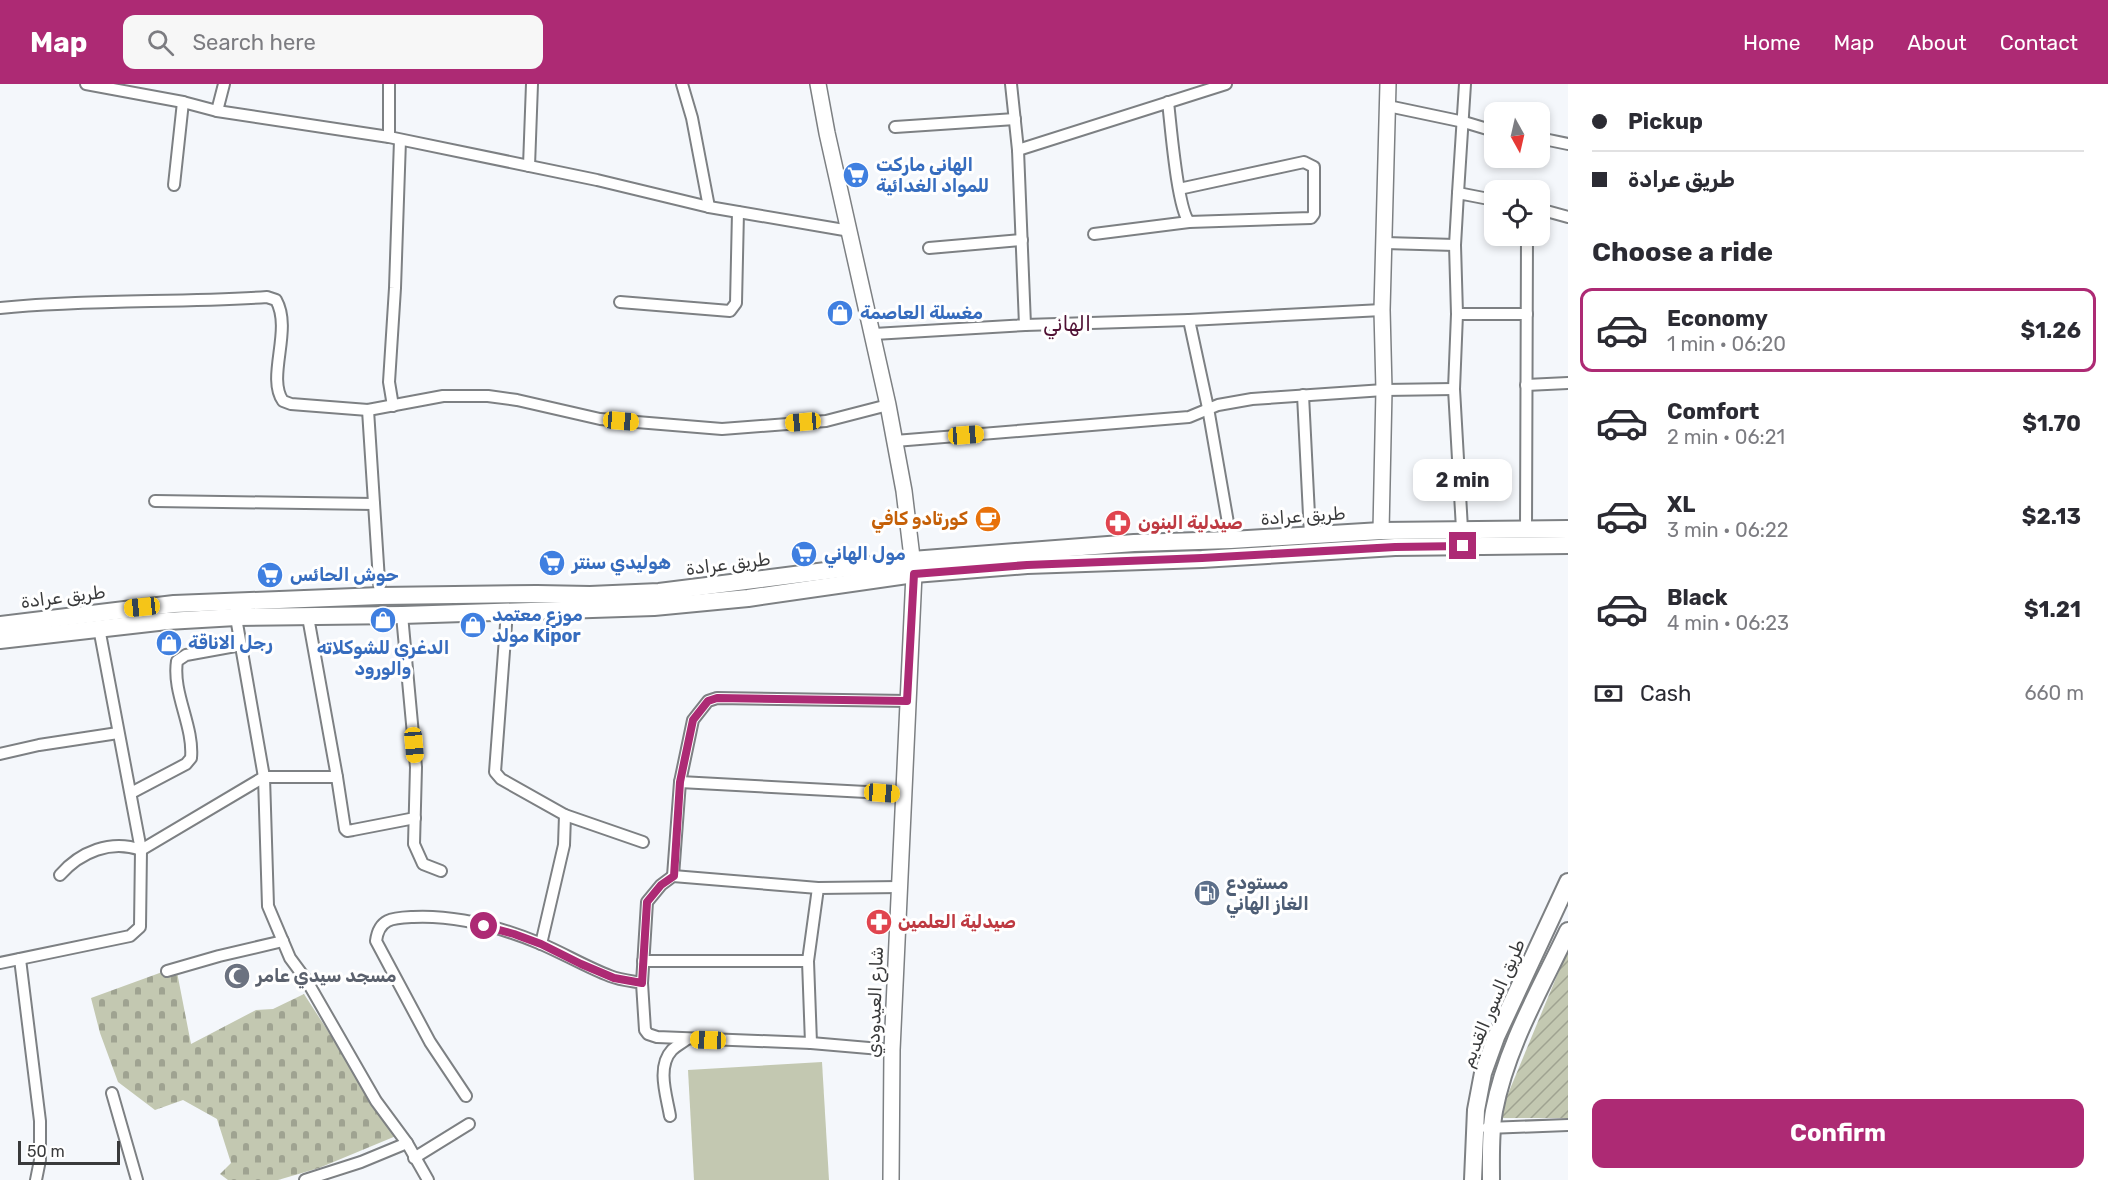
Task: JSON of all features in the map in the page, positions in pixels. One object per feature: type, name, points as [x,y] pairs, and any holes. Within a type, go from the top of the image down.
[{"type":"main road","name":"طريق عرادة","points":[[0,640],[235,609],[380,596],[590,595],[659,592],[1134,543],[1381,531],[1568,529]]},
{"type":"main road","name":"طريق عرادة","points":[[0,625],[142,607],[235,609],[308,617],[654,607],[748,598],[913,567],[1202,558],[1395,547],[1568,545]]},
{"type":"main road","name":"طريق السور القديم","points":[[1473,1180],[1474,1128],[1479,1091],[1489,1055],[1568,882]]},
{"type":"main road","name":"طريق السور القديم","points":[[1491,1180],[1491,1128],[1508,1059],[1568,931]]},
{"type":"street","points":[[86,84],[183,102],[217,111],[395,139],[529,166],[709,207],[850,231]]},
{"type":"street","points":[[217,111],[224,84]]},
{"type":"street","points":[[388,84],[395,139],[395,288],[389,382],[393,406]]},
{"type":"street","points":[[529,166],[532,84]]},
{"type":"street","points":[[682,84],[692,118],[709,207]]},
{"type":"street","name":"شارع العيدودي","points":[[818,84],[888,405],[904,491],[913,567],[892,1050],[891,1180]]},
{"type":"street","points":[[1011,84],[1018,150],[1025,325]]},
{"type":"street","points":[[1018,150],[1226,84]]},
{"type":"street","points":[[1381,531],[1384,390],[1382,310],[1388,84]]},
{"type":"street","points":[[1462,529],[1454,389],[1457,314],[1455,245],[1465,84]]},
{"type":"street","points":[[174,185],[183,102]]},
{"type":"street","points":[[1167,102],[1179,189],[1184,216],[1189,222]]},
{"type":"street","points":[[1388,106],[1484,128]]},
{"type":"street","points":[[896,127],[1015,119]]},
{"type":"street","points":[[1550,140],[1568,144]]},
{"type":"street","points":[[1094,234],[1189,222],[1311,218],[1314,214],[1314,167],[1304,162],[1179,189]]},
{"type":"street","points":[[1458,194],[1484,198]]},
{"type":"street","points":[[620,302],[730,311],[736,303],[738,212]]},
{"type":"street","points":[[1550,212],[1568,217]]},
{"type":"street","points":[[929,248],[1022,240]]},
{"type":"street","points":[[1384,243],[1455,245]]},
{"type":"street","points":[[1526,529],[1527,246]]},
{"type":"street","points":[[0,308],[50,303],[267,297],[276,300],[283,317],[277,388],[283,401],[291,405],[368,410],[443,396],[488,396],[517,400],[600,419],[722,429],[826,421],[888,405]]},
{"type":"street","points":[[874,334],[1025,325],[1189,320],[1382,310]]},
{"type":"street","points":[[1457,314],[1527,314]]},
{"type":"street","points":[[1189,320],[1208,408],[1231,540]]},
{"type":"street","points":[[1526,385],[1568,383]]},
{"type":"street","points":[[895,441],[1189,417],[1218,405],[1252,399],[1384,390],[1454,389]]},
{"type":"street","points":[[1303,395],[1310,535]]},
{"type":"street","points":[[368,410],[380,596]]},
{"type":"street","points":[[155,501],[374,504]]},
{"type":"street","points":[[235,609],[264,777],[268,906],[290,958],[307,981],[376,1101],[407,1143],[428,1180]]},
{"type":"street","points":[[507,611],[495,772],[501,779],[566,815],[643,842]]},
{"type":"street","points":[[402,615],[416,767],[414,844],[423,864],[441,871]]},
{"type":"street","points":[[308,617],[346,830],[415,818]]},
{"type":"street","points":[[0,963],[130,936],[138,931],[141,924],[141,850],[99,628]]},
{"type":"street","points":[[131,793],[186,764],[191,758],[184,710],[175,672],[177,661],[186,655],[241,645]]},
{"type":"street","points":[[674,876],[680,782],[693,720],[708,701],[717,698],[907,701]]},
{"type":"street","points":[[0,754],[39,745],[118,733]]},
{"type":"street","points":[[60,875],[71,862],[102,848],[118,845],[141,850],[264,777],[337,777]]},
{"type":"street","points":[[680,782],[904,794]]},
{"type":"street","points":[[541,944],[564,845],[566,815]]},
{"type":"street","points":[[892,1050],[811,1043],[661,1038],[648,1034],[645,1030],[643,961],[647,902],[661,885],[674,876],[818,888],[900,887]]},
{"type":"street","points":[[811,1043],[808,961],[818,888]]},
{"type":"street","points":[[466,1096],[430,1042],[376,941],[378,930],[385,922],[397,918],[445,918],[514,934],[614,978],[642,983]]},
{"type":"street","points":[[167,971],[283,941]]},
{"type":"street","points":[[20,960],[40,1121],[41,1142],[36,1180]]},
{"type":"street","points":[[643,961],[808,961]]},
{"type":"street","points":[[670,1116],[663,1068],[672,1050],[687,1039]]},
{"type":"street","points":[[112,1093],[137,1180]]},
{"type":"street","points":[[414,1158],[469,1124]]},
{"type":"street","points":[[1474,1128],[1568,1125]]},
{"type":"street","points":[[305,1180],[361,1162],[407,1143]]},
{"type":"green space","points":[[1568,949],[1568,1118],[1498,1118]]},
{"type":"green space","points":[[176,967],[191,1044],[256,1010],[273,1009],[304,994],[396,1136],[319,1168],[278,1180],[228,1180],[220,1174],[231,1163],[217,1119],[183,1100],[155,1110],[118,1082],[100,1033],[91,998]]},
{"type":"green space","points":[[822,1062],[829,1180],[694,1180],[688,1070]]},
{"type":"place","name":"الهاني ماركت للمواد الغدائية","points":[[856,175]]},
{"type":"place","name":"مغسلة العاصمة","points":[[840,313]]},
{"type":"place","name":"كورتادو كافي","points":[[988,519]]},
{"type":"place","name":"صيدلية البنون","points":[[1118,523]]},
{"type":"place","name":"مول الهاني","points":[[804,554]]},
{"type":"place","name":"هوليدي سنتر","points":[[552,563]]},
{"type":"place","name":"حوش الحائس","points":[[270,575]]},
{"type":"place","name":"الدغري للشوكلاته والورود","points":[[383,620]]},
{"type":"place","name":"موزع معتمد مولد Kipor","points":[[473,625]]},
{"type":"place","name":"رجل الاناقة","points":[[169,643]]},
{"type":"place","name":"مستودع الغاز الهاني","points":[[1207,893]]},
{"type":"place","name":"صيدلية العلمين","points":[[879,922]]},
{"type":"place","name":"مسجد سيدي عامر","points":[[237,976]]},
{"type":"district","name":"الهاني","points":[[1067,323]]},
{"type":"route","points":[[484,926],[541,944],[614,978],[642,983],[647,902],[661,885],[674,876],[680,782],[693,720],[708,701],[717,698],[907,701],[914,574],[1027,565],[1395,547],[1463,546]]}]
